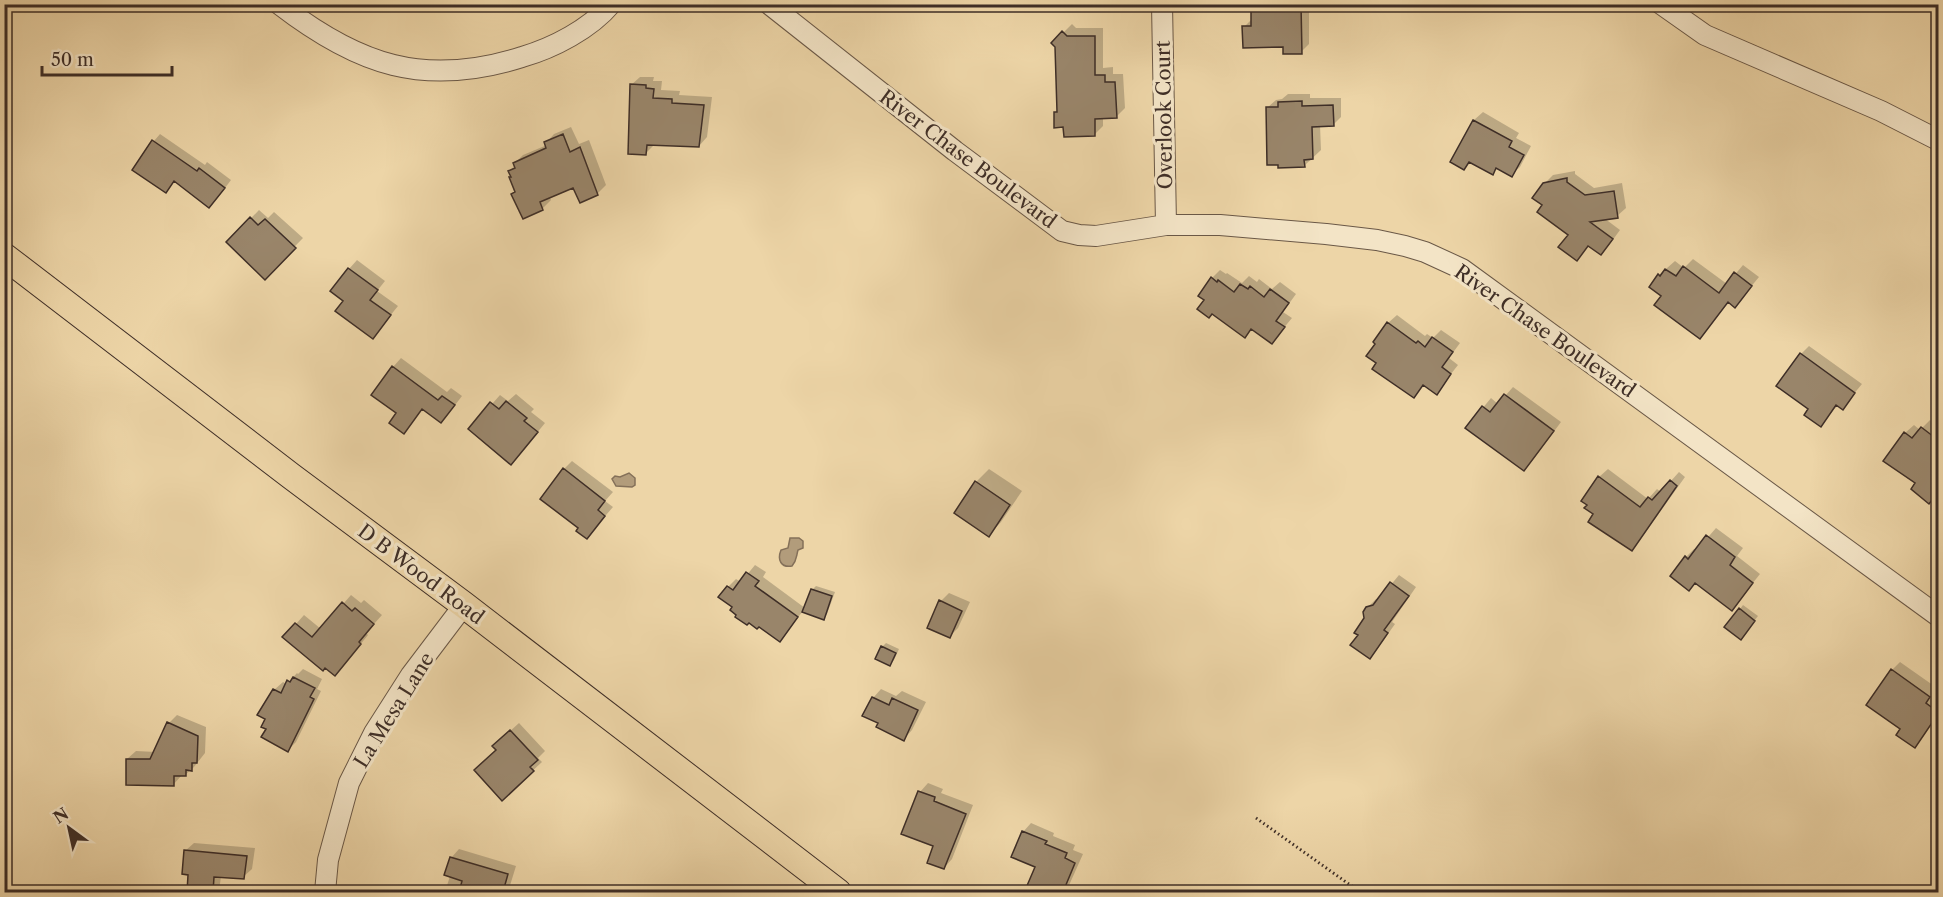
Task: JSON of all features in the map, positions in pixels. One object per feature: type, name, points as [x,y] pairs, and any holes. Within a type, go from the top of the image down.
[{"type":"main road","name":"D B Wood Road","points":[[4,256],[838,892]]},
{"type":"street","points":[[279,4],[334,42],[366,57],[398,68],[463,71],[497,65],[551,48],[603,14],[612,4]]},
{"type":"street","name":"River Chase Boulevard","points":[[769,4],[955,151],[1062,231],[1096,236],[1166,225],[1252,227],[1377,240],[1425,252],[1462,269],[1938,616]]},
{"type":"street","name":"Overlook Court","points":[[1162,4],[1166,225]]},
{"type":"street","points":[[1661,4],[1704,35],[1881,111],[1938,140]]},
{"type":"street","name":"La Mesa Lane","points":[[325,892],[328,860],[349,783],[374,734],[411,675],[464,605]]},
{"type":"path","points":[[1256,818],[1360,892]]},
{"type":"shaded area","points":[[629,473],[635,478],[635,485],[632,487],[616,486],[612,479],[615,476],[620,477]]},
{"type":"shaded area","points":[[790,538],[799,538],[803,541],[803,548],[798,550],[792,566],[785,566],[779,557],[781,550],[788,548]]},
{"type":"building","points":[[1251,4],[1301,4],[1302,54],[1283,54],[1283,47],[1243,48],[1242,26],[1251,26]]},
{"type":"building","points":[[1062,31],[1067,36],[1095,36],[1095,75],[1105,75],[1105,82],[1115,82],[1117,118],[1095,119],[1095,136],[1064,137],[1063,127],[1054,128],[1054,112],[1057,112],[1055,47],[1051,43]]},
{"type":"building","points":[[630,84],[646,85],[646,88],[654,89],[653,98],[672,99],[672,103],[704,105],[699,147],[647,145],[646,155],[628,154]]},
{"type":"building","points":[[1302,101],[1302,106],[1333,105],[1334,126],[1312,127],[1313,159],[1304,160],[1305,167],[1278,168],[1278,165],[1267,165],[1266,107],[1278,107],[1278,102]]},
{"type":"building","points":[[1473,120],[1512,141],[1509,147],[1524,155],[1512,177],[1496,168],[1493,175],[1469,162],[1464,170],[1450,162]]},
{"type":"building","points":[[563,134],[570,152],[580,147],[598,195],[580,203],[573,188],[540,202],[543,210],[523,219],[511,194],[515,192],[508,171],[515,168],[513,163],[546,148],[544,142]]},
{"type":"building","points":[[152,140],[197,171],[199,168],[225,188],[209,208],[174,181],[166,193],[132,170]]},
{"type":"building","points":[[1567,178],[1567,182],[1585,195],[1614,191],[1618,218],[1590,222],[1613,239],[1601,255],[1588,246],[1577,261],[1558,247],[1568,235],[1537,212],[1542,205],[1532,198],[1543,183]]},
{"type":"building","points":[[250,217],[258,225],[265,219],[296,248],[265,280],[226,242]]},
{"type":"building","points":[[1683,266],[1719,293],[1734,272],[1752,286],[1735,308],[1728,302],[1700,339],[1654,305],[1661,296],[1649,287],[1658,274],[1660,276],[1665,269],[1676,276]]},
{"type":"building","points":[[348,268],[378,290],[370,300],[391,315],[373,339],[335,311],[343,301],[330,291]]},
{"type":"building","points":[[1211,277],[1234,292],[1240,284],[1248,289],[1250,286],[1264,297],[1270,289],[1289,303],[1276,321],[1285,327],[1272,344],[1251,329],[1245,338],[1212,314],[1209,318],[1197,309],[1204,300],[1198,296]]},
{"type":"building","points":[[1387,322],[1416,343],[1418,341],[1425,347],[1432,337],[1453,352],[1442,367],[1451,374],[1437,395],[1423,385],[1414,398],[1372,369],[1376,363],[1366,356]]},
{"type":"building","points":[[1800,353],[1855,393],[1843,410],[1836,405],[1821,427],[1804,415],[1808,409],[1776,386]]},
{"type":"building","points":[[392,366],[438,400],[442,396],[455,405],[441,423],[422,409],[404,434],[389,423],[396,413],[371,395]]},
{"type":"building","points":[[1504,394],[1554,431],[1524,471],[1465,428],[1482,406],[1490,412]]},
{"type":"building","points":[[506,401],[527,418],[524,421],[538,432],[511,465],[468,429],[490,402],[499,409]]},
{"type":"building","points":[[1921,427],[1938,440],[1938,492],[1929,504],[1911,489],[1915,483],[1883,461],[1904,432],[1912,438]]},
{"type":"building","points":[[563,468],[605,501],[598,510],[605,516],[587,539],[576,531],[578,528],[540,499]]},
{"type":"building","points":[[1598,476],[1640,507],[1648,497],[1652,500],[1670,480],[1677,486],[1632,551],[1588,522],[1593,514],[1584,508],[1587,505],[1581,501]]},
{"type":"building","points":[[975,481],[1010,505],[989,537],[954,513]]},
{"type":"building","points":[[1706,535],[1735,557],[1730,565],[1753,583],[1732,611],[1695,583],[1689,591],[1670,576],[1685,556],[1688,559]]},
{"type":"building","points":[[746,572],[759,581],[755,586],[798,617],[780,642],[759,627],[757,629],[749,623],[747,625],[735,617],[736,615],[730,610],[732,607],[718,597],[727,586],[733,590]]},
{"type":"building","points":[[1390,582],[1409,596],[1384,630],[1388,633],[1370,659],[1350,645],[1358,635],[1354,633],[1364,618],[1363,612],[1366,607],[1373,605]]},
{"type":"building","points":[[811,589],[832,596],[824,620],[802,612]]},
{"type":"building","points":[[939,600],[962,611],[950,638],[927,628]]},
{"type":"building","points":[[342,602],[352,611],[355,608],[374,624],[335,676],[325,668],[323,671],[282,637],[295,623],[312,637]]},
{"type":"building","points":[[1739,608],[1755,621],[1741,640],[1724,627]]},
{"type":"building","points":[[881,646],[896,653],[890,666],[875,659]]},
{"type":"building","points":[[1891,669],[1930,697],[1926,703],[1938,712],[1915,748],[1896,735],[1900,729],[1866,705]]},
{"type":"building","points":[[293,677],[315,688],[310,697],[314,699],[288,752],[261,737],[266,729],[261,727],[265,719],[257,715],[273,689],[281,693],[287,680],[290,682]]},
{"type":"building","points":[[872,697],[889,705],[892,698],[918,710],[904,741],[876,727],[878,723],[862,716]]},
{"type":"building","points":[[167,722],[198,736],[197,763],[192,763],[192,771],[186,770],[186,776],[174,776],[174,786],[126,785],[126,759],[150,759]]},
{"type":"building","points":[[510,730],[538,760],[530,767],[534,771],[502,801],[474,770],[496,750],[492,746]]},
{"type":"building","points":[[918,791],[935,797],[934,801],[966,814],[944,869],[927,863],[933,846],[901,834]]},
{"type":"building","points":[[1022,831],[1047,841],[1045,844],[1067,853],[1065,858],[1075,863],[1063,892],[1036,892],[1026,888],[1035,867],[1011,857]]},
{"type":"building","points":[[184,850],[247,856],[244,879],[214,877],[213,892],[187,892],[188,875],[182,874]]},
{"type":"building","points":[[450,857],[508,874],[503,892],[459,892],[462,881],[444,875]]}]
